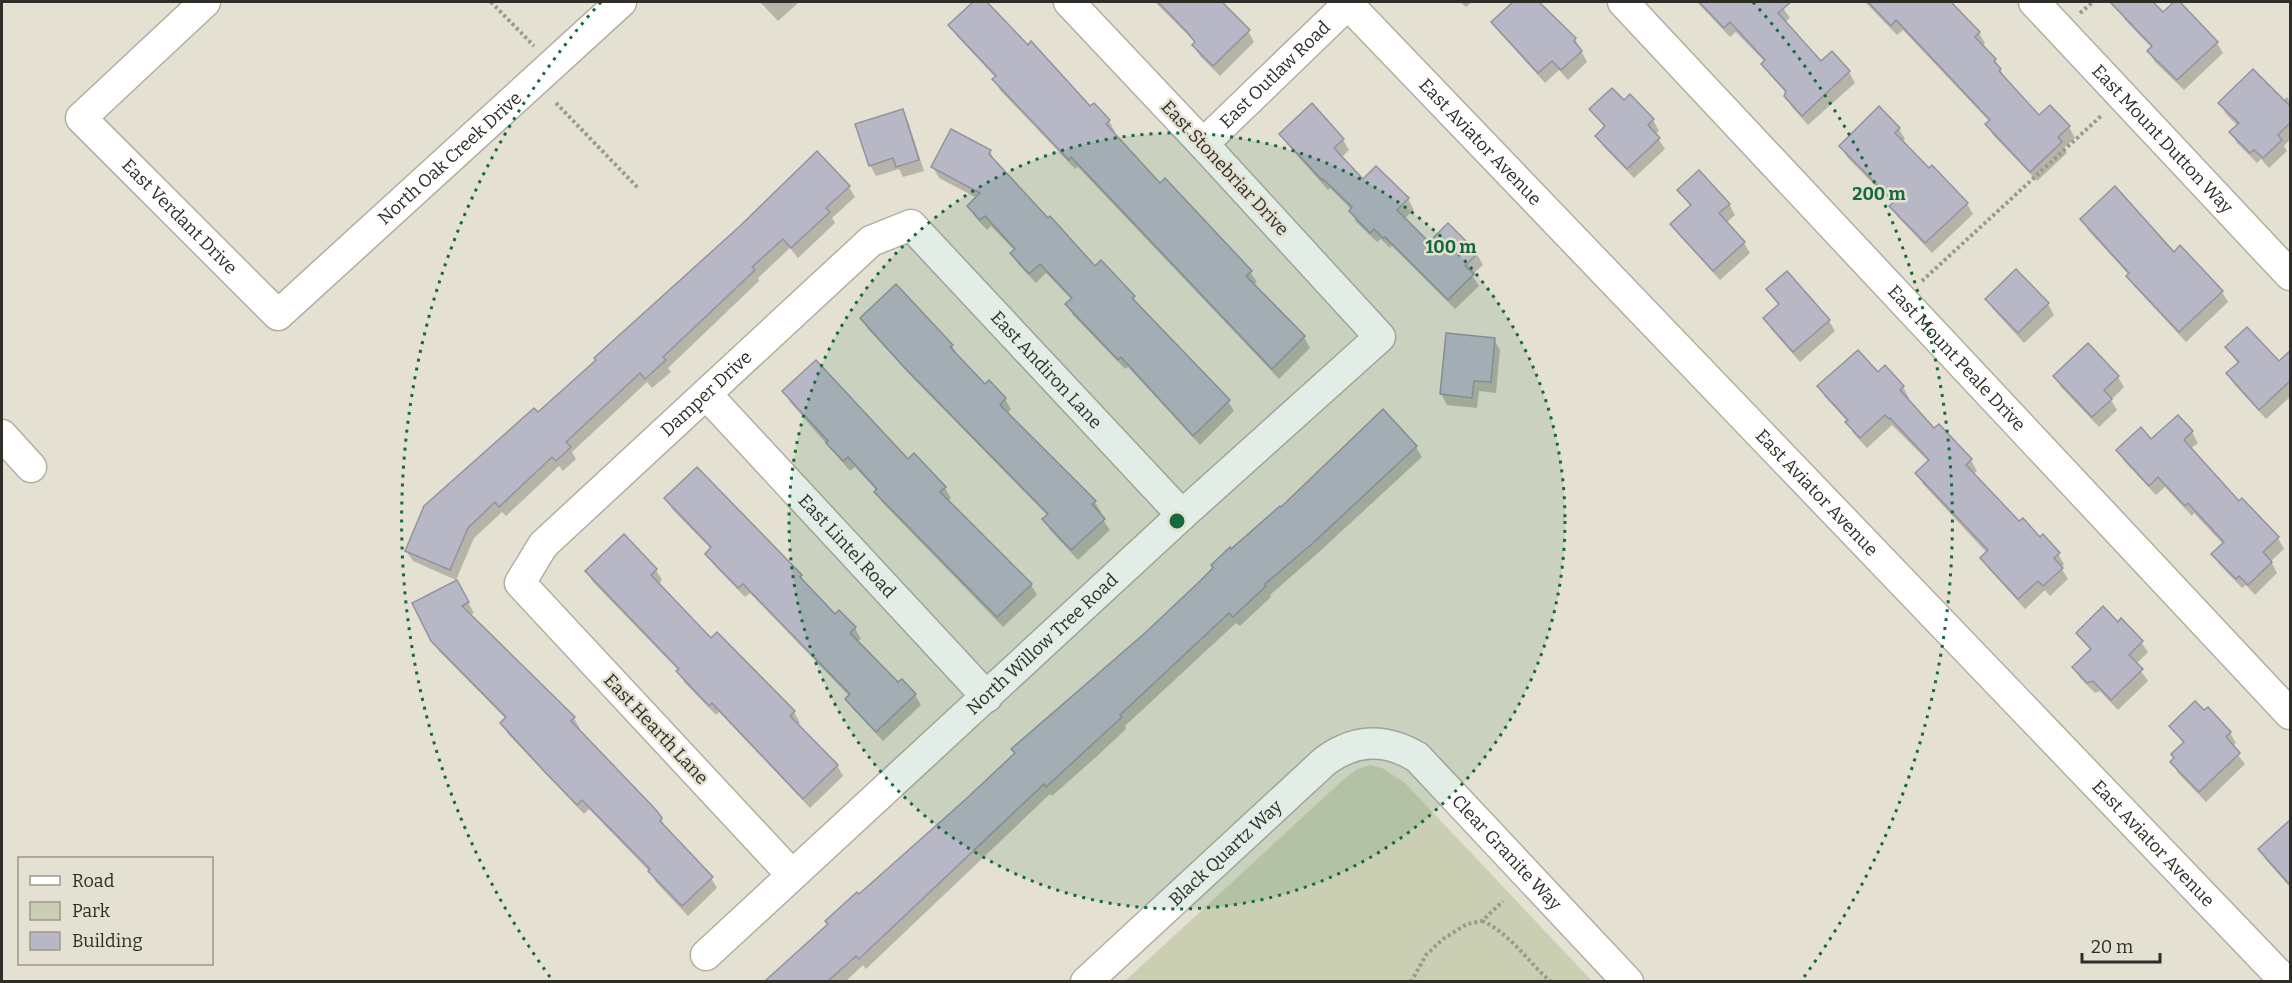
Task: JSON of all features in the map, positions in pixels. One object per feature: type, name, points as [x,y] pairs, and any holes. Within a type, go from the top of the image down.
[{"type":"street","name":"East Verdant Drive","points":[[205,2],[81,118],[278,315]]},
{"type":"street","name":"North Oak Creek Drive","points":[[278,315],[621,2]]},
{"type":"street","name":"East Stonebriar Drive","points":[[1069,2],[1380,337]]},
{"type":"street","name":"East Mount Peale Drive","points":[[1623,2],[2290,714]]},
{"type":"street","name":"East Mount Dutton Way","points":[[2034,2],[2290,275]]},
{"type":"street","name":"East Outlaw Road","points":[[1203,144],[1347,3]]},
{"type":"street","name":"East Aviator Avenue","points":[[1347,3],[2286,981]]},
{"type":"street","name":"Damper Drive","points":[[520,583],[543,545],[871,241],[910,225]]},
{"type":"street","name":"East Andiron Lane","points":[[910,225],[1182,515]]},
{"type":"street","name":"North Willow Tree Road","points":[[706,955],[987,698],[1182,515],[1380,337]]},
{"type":"street","name":"East Lintel Road","points":[[707,395],[987,698]]},
{"type":"street","points":[[2,435],[31,467]]},
{"type":"street","name":"East Hearth Lane","points":[[520,583],[792,876]]},
{"type":"street","name":"Black Quartz Way","points":[[1086,981],[1325,762],[1348,747],[1375,743]]},
{"type":"street","name":"Clear Granite Way","points":[[1375,743],[1404,750],[1418,758],[1628,981]]},
{"type":"path","points":[[491,2],[535,47]]},
{"type":"path","points":[[2080,14],[2093,2]]},
{"type":"path","points":[[556,103],[638,188]]},
{"type":"path","points":[[1921,282],[2100,116]]},
{"type":"path","points":[[1411,981],[1426,954],[1443,939],[1467,924],[1482,921],[1503,901]]},
{"type":"path","points":[[1482,921],[1505,936],[1551,981]]},
{"type":"green space","points":[[1370,765],[1382,768],[1405,783],[1592,981],[1125,981],[1344,779],[1357,769]]},
{"type":"building","points":[[973,2],[987,2],[1028,45],[1031,41],[1090,106],[1094,103],[1110,120],[1106,124],[1160,183],[1165,178],[1252,271],[1246,276],[1305,336],[1272,369],[1071,157],[1069,160],[992,79],[996,76],[948,25]]},
{"type":"building","points":[[1158,2],[1222,2],[1250,30],[1213,66],[1192,45],[1195,42],[1186,31]]},
{"type":"building","points":[[1513,2],[1539,2],[1576,38],[1574,41],[1582,51],[1561,70],[1552,61],[1538,73],[1491,22]]},
{"type":"building","points":[[1699,2],[1791,2],[1778,13],[1821,61],[1832,51],[1850,71],[1802,116],[1784,96],[1786,91],[1761,64],[1765,60],[1730,22],[1724,28]]},
{"type":"building","points":[[1868,2],[1951,2],[1980,32],[1975,37],[1996,59],[1994,61],[2001,69],[1999,71],[2039,115],[2050,105],[2070,126],[2058,137],[2062,142],[2030,172],[1985,124],[1990,120],[1896,20],[1891,26]]},
{"type":"building","points":[[2110,2],[2153,2],[2163,12],[2174,2],[2180,2],[2218,42],[2177,80],[2147,51],[2152,46]]},
{"type":"building","points":[[2253,69],[2290,106],[2290,123],[2278,135],[2282,140],[2263,158],[2254,150],[2250,153],[2229,132],[2239,123],[2218,103]]},
{"type":"building","points":[[1612,88],[1624,100],[1630,94],[1654,119],[1648,125],[1660,138],[1627,169],[1595,136],[1605,126],[1589,109]]},
{"type":"building","points":[[1312,103],[1344,139],[1334,148],[1363,179],[1376,166],[1409,198],[1397,210],[1429,242],[1448,223],[1478,253],[1465,266],[1474,274],[1448,300],[1385,237],[1383,238],[1374,229],[1370,233],[1349,211],[1352,207],[1322,180],[1279,134]]},
{"type":"building","points":[[1879,106],[1900,128],[1895,133],[1929,168],[1932,165],[1968,203],[1925,243],[1889,206],[1894,202],[1839,146]]},
{"type":"building","points":[[903,109],[919,160],[896,167],[893,158],[869,166],[855,124]]},
{"type":"building","points":[[951,129],[991,150],[989,154],[1048,218],[1050,216],[1095,266],[1101,260],[1135,296],[1132,298],[1230,400],[1193,436],[1121,357],[1118,360],[1065,304],[1072,298],[1040,264],[1029,274],[1010,253],[1015,249],[985,216],[980,220],[967,206],[980,193],[931,167]]},
{"type":"building","points":[[817,151],[850,186],[826,208],[830,212],[791,248],[783,239],[752,267],[755,270],[663,357],[666,360],[645,379],[640,373],[566,442],[571,447],[556,461],[552,457],[499,507],[495,502],[468,528],[450,570],[405,551],[424,506],[534,408],[538,412],[596,360],[594,358],[740,226]]},
{"type":"building","points":[[1699,170],[1730,204],[1719,213],[1745,242],[1713,271],[1670,224],[1691,205],[1677,190]]},
{"type":"building","points":[[2115,186],[2174,252],[2180,245],[2223,291],[2179,332],[2126,276],[2129,273],[2080,219]]},
{"type":"building","points":[[2016,269],[2049,303],[2018,333],[1985,299]]},
{"type":"building","points":[[1787,271],[1830,320],[1793,352],[1763,318],[1779,304],[1766,289]]},
{"type":"building","points":[[896,284],[953,345],[950,347],[985,384],[989,380],[1006,398],[1000,405],[1096,501],[1092,504],[1105,519],[1071,550],[1042,519],[1048,514],[902,365],[860,318]]},
{"type":"building","points":[[2247,327],[2279,361],[2290,351],[2290,381],[2259,410],[2226,373],[2239,362],[2225,347]]},
{"type":"building","points":[[1446,333],[1495,338],[1491,382],[1474,381],[1472,398],[1440,394]]},
{"type":"building","points":[[2088,343],[2119,376],[2104,390],[2112,399],[2092,417],[2053,376]]},
{"type":"building","points":[[1858,350],[1878,372],[1885,365],[1904,386],[1900,390],[1934,428],[1939,424],[1972,459],[1966,465],[2019,521],[2023,518],[2040,537],[2043,534],[2060,553],[2054,558],[2063,568],[2043,586],[2038,581],[2018,599],[1980,558],[1988,550],[1915,473],[1929,460],[1890,418],[1885,415],[1860,438],[1845,422],[1848,420],[1817,386]]},
{"type":"building","points":[[816,360],[908,459],[914,453],[946,487],[940,492],[1032,584],[997,617],[874,492],[877,489],[848,457],[843,461],[826,443],[828,441],[782,391]]},
{"type":"building","points":[[1383,409],[1417,446],[1313,543],[1265,584],[1266,586],[1233,617],[1229,613],[1120,715],[1122,717],[1046,787],[1044,784],[859,959],[856,956],[828,981],[765,981],[828,924],[825,921],[857,892],[859,894],[966,799],[1015,753],[1011,749],[1145,633],[1213,568],[1211,565],[1230,547],[1231,549],[1281,507]]},
{"type":"building","points":[[2178,415],[2193,431],[2184,440],[2239,501],[2242,498],[2279,537],[2263,552],[2272,562],[2248,585],[2239,576],[2236,579],[2211,554],[2224,542],[2188,503],[2185,506],[2158,477],[2149,486],[2116,450],[2141,427],[2151,439]]},
{"type":"building","points":[[697,467],[802,575],[800,577],[835,614],[839,610],[856,627],[850,633],[898,682],[902,679],[916,694],[876,732],[845,699],[850,694],[743,584],[738,588],[705,554],[711,547],[664,498]]},
{"type":"building","points":[[624,534],[657,569],[651,575],[711,638],[717,632],[795,711],[790,716],[838,765],[803,799],[712,703],[709,706],[676,671],[679,669],[585,571]]},
{"type":"building","points":[[457,580],[469,602],[462,606],[575,717],[571,721],[657,811],[662,818],[660,821],[713,877],[682,906],[648,871],[650,869],[582,800],[577,805],[544,771],[500,723],[506,717],[431,641],[412,603]]},
{"type":"building","points":[[2103,606],[2118,622],[2121,618],[2143,641],[2129,655],[2143,669],[2111,700],[2093,681],[2087,683],[2072,667],[2091,649],[2076,633]]},
{"type":"building","points":[[2195,701],[2204,710],[2208,707],[2231,732],[2226,737],[2240,753],[2199,792],[2170,762],[2174,758],[2171,754],[2184,742],[2169,726]]},
{"type":"building","points":[[2290,820],[2290,885],[2258,849]]}]
